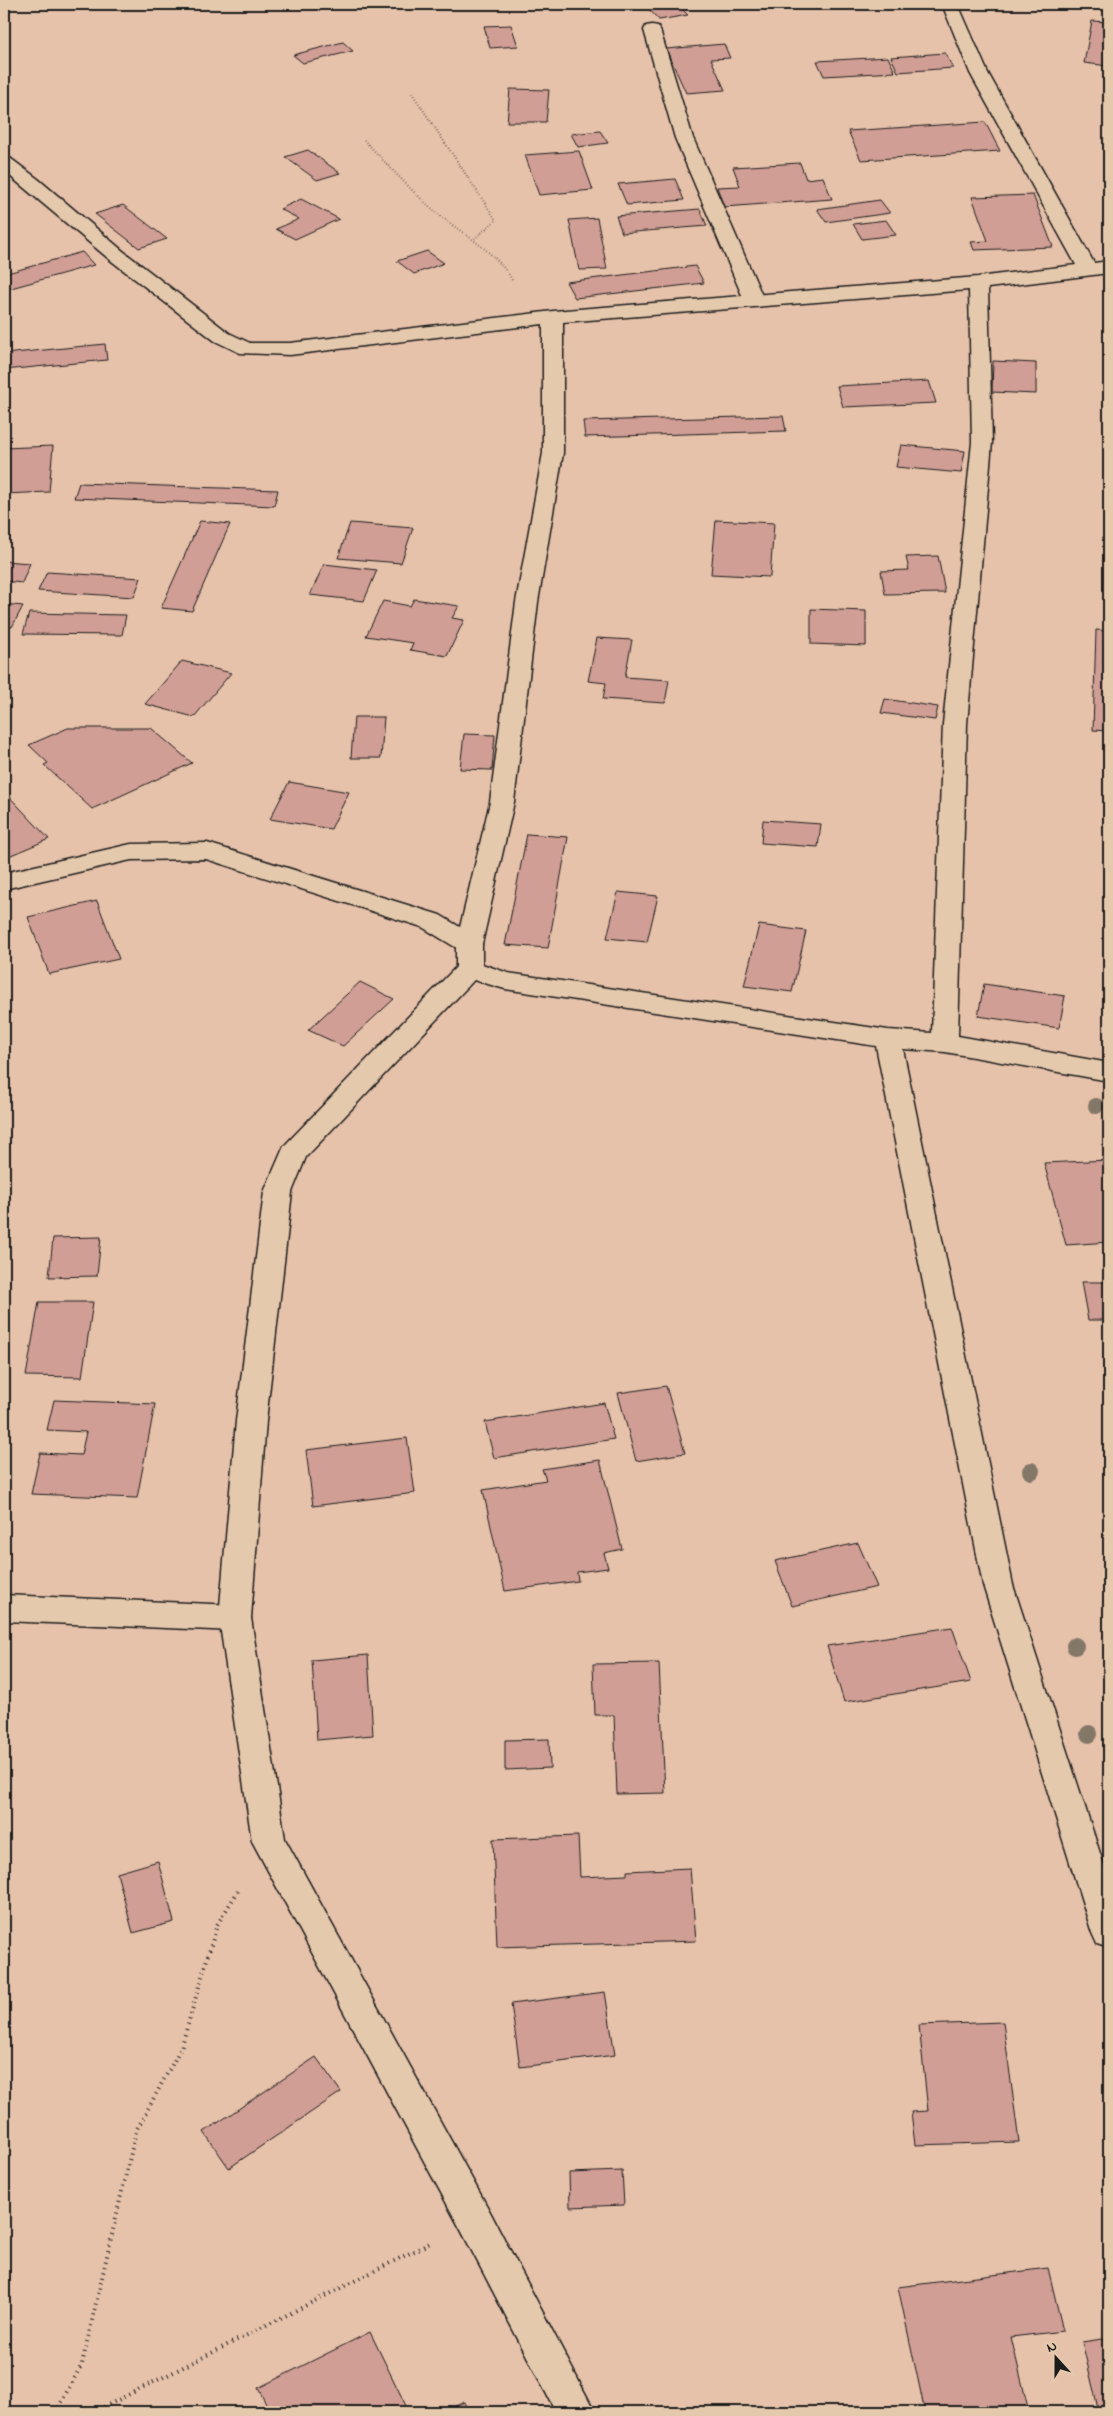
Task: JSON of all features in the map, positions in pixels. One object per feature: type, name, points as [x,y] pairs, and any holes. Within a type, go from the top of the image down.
[{"type":"street","points":[[950,4],[979,73],[1088,270]]},
{"type":"street","points":[[652,30],[684,138],[754,300]]},
{"type":"street","points":[[4,162],[32,183],[116,255],[222,337],[247,348],[290,349],[553,317],[978,283],[1109,267]]},
{"type":"street","points":[[945,1043],[955,724],[982,442],[978,283]]},
{"type":"street","points":[[553,317],[553,454],[527,602],[502,802],[469,956],[294,1153],[278,1192],[251,1421],[235,1618],[268,1841],[475,2220],[576,2412]]},
{"type":"street","points":[[4,881],[131,852],[207,851],[431,921],[469,956],[506,980],[888,1039],[945,1043],[1109,1072]]},
{"type":"street","points":[[888,1039],[998,1585],[1109,1933]]},
{"type":"street","points":[[4,1608],[235,1618]]},
{"type":"path","points":[[412,93],[496,220],[473,240]]},
{"type":"path","points":[[364,140],[438,214],[473,240],[510,272],[526,320]]},
{"type":"path","points":[[56,2412],[82,2364],[136,2131],[181,2048],[217,1925],[268,1841]]},
{"type":"path","points":[[94,2412],[475,2220]]},
{"type":"building","points":[[644,4],[677,4],[688,15],[659,20]]},
{"type":"building","points":[[1092,21],[1109,22],[1109,66],[1084,63]]},
{"type":"building","points":[[511,25],[518,46],[490,48],[484,26]]},
{"type":"building","points":[[343,42],[353,51],[303,63],[293,55]]},
{"type":"building","points":[[724,44],[730,58],[711,59],[725,90],[686,93],[666,49]]},
{"type":"building","points":[[945,53],[953,68],[898,72],[891,57]]},
{"type":"building","points":[[888,57],[895,72],[824,76],[817,61]]},
{"type":"building","points":[[510,89],[549,90],[546,122],[507,122]]},
{"type":"building","points":[[985,122],[1000,151],[861,160],[848,131]]},
{"type":"building","points":[[600,131],[608,143],[578,147],[571,134]]},
{"type":"building","points":[[308,150],[340,173],[317,180],[285,157]]},
{"type":"building","points":[[579,151],[593,190],[539,195],[525,155]]},
{"type":"building","points":[[800,163],[806,179],[823,177],[832,199],[724,207],[717,187],[740,186],[733,167]]},
{"type":"building","points":[[675,179],[684,200],[627,205],[618,184]]},
{"type":"building","points":[[1033,195],[1053,247],[974,250],[971,242],[988,241],[972,197]]},
{"type":"building","points":[[301,199],[339,219],[295,239],[276,229],[299,219],[280,209]]},
{"type":"building","points":[[880,200],[890,213],[826,222],[817,209]]},
{"type":"building","points":[[123,205],[167,239],[139,248],[95,214]]},
{"type":"building","points":[[700,209],[707,226],[622,233],[616,216]]},
{"type":"building","points":[[597,218],[607,269],[579,270],[569,220]]},
{"type":"building","points":[[886,220],[896,235],[862,239],[853,224]]},
{"type":"building","points":[[427,251],[444,263],[414,274],[397,261]]},
{"type":"building","points":[[82,252],[94,265],[4,290],[4,274]]},
{"type":"building","points":[[695,266],[704,283],[575,298],[566,282]]},
{"type":"building","points":[[105,344],[107,360],[4,370],[4,354]]},
{"type":"building","points":[[993,361],[1036,363],[1036,394],[992,392]]},
{"type":"building","points":[[929,381],[936,403],[843,407],[837,386]]},
{"type":"building","points":[[783,416],[786,431],[585,437],[583,421]]},
{"type":"building","points":[[901,445],[965,451],[961,473],[896,467]]},
{"type":"building","points":[[53,446],[49,492],[4,494],[4,448]]},
{"type":"building","points":[[79,483],[278,490],[274,506],[74,498]]},
{"type":"building","points":[[716,520],[774,523],[770,577],[711,574]]},
{"type":"building","points":[[200,521],[230,524],[192,611],[161,608]]},
{"type":"building","points":[[350,523],[413,528],[401,563],[338,558]]},
{"type":"building","points":[[938,556],[945,593],[885,594],[881,571],[909,570],[906,557]]},
{"type":"building","points":[[4,561],[30,563],[22,583],[4,581]]},
{"type":"building","points":[[324,564],[377,570],[364,601],[310,595]]},
{"type":"building","points":[[47,572],[141,578],[134,597],[38,591]]},
{"type":"building","points":[[414,599],[459,606],[452,618],[464,620],[447,656],[410,650],[413,643],[366,636],[383,601],[410,606]]},
{"type":"building","points":[[4,604],[23,606],[12,627],[4,627]]},
{"type":"building","points":[[811,609],[866,611],[866,646],[811,644]]},
{"type":"building","points":[[29,613],[126,615],[122,635],[23,634]]},
{"type":"building","points":[[1096,630],[1109,631],[1109,731],[1093,730]]},
{"type":"building","points":[[597,638],[632,640],[625,677],[669,680],[665,703],[603,699],[606,683],[588,681]]},
{"type":"building","points":[[182,661],[231,673],[194,717],[145,704]]},
{"type":"building","points":[[885,699],[938,707],[935,720],[881,713]]},
{"type":"building","points":[[354,717],[384,717],[381,758],[351,758]]},
{"type":"building","points":[[68,728],[151,728],[192,763],[92,809],[44,765],[48,763],[29,745]]},
{"type":"building","points":[[464,734],[495,735],[492,770],[460,769]]},
{"type":"building","points":[[289,782],[349,792],[331,829],[270,819]]},
{"type":"building","points":[[4,791],[49,839],[4,858]]},
{"type":"building","points":[[763,820],[821,824],[818,847],[761,843]]},
{"type":"building","points":[[527,834],[568,837],[548,948],[505,945]]},
{"type":"building","points":[[618,892],[658,896],[647,942],[607,938]]},
{"type":"building","points":[[97,901],[119,959],[49,974],[28,917]]},
{"type":"building","points":[[759,925],[806,931],[792,992],[744,986]]},
{"type":"building","points":[[360,982],[394,999],[343,1046],[308,1030]]},
{"type":"building","points":[[984,984],[1065,996],[1059,1028],[978,1016]]},
{"type":"building","points":[[1109,1160],[1109,1242],[1066,1245],[1044,1163]]},
{"type":"building","points":[[101,1237],[97,1276],[49,1277],[53,1238]]},
{"type":"building","points":[[1081,1282],[1109,1282],[1109,1320],[1088,1320]]},
{"type":"building","points":[[39,1302],[93,1302],[82,1377],[26,1376]]},
{"type":"building","points":[[666,1386],[685,1453],[636,1461],[618,1393]]},
{"type":"building","points":[[54,1400],[155,1404],[137,1498],[31,1494],[40,1453],[81,1455],[86,1432],[47,1430]]},
{"type":"building","points":[[604,1403],[614,1439],[494,1458],[485,1422]]},
{"type":"building","points":[[407,1438],[415,1493],[313,1506],[306,1450]]},
{"type":"building","points":[[600,1460],[622,1549],[604,1553],[608,1568],[577,1572],[578,1581],[505,1591],[483,1490],[546,1480],[542,1469]]},
{"type":"building","points":[[858,1543],[877,1587],[792,1606],[775,1561]]},
{"type":"building","points":[[952,1627],[971,1682],[844,1702],[827,1646]]},
{"type":"building","points":[[368,1655],[373,1735],[317,1740],[312,1660]]},
{"type":"building","points":[[659,1663],[665,1793],[617,1794],[614,1715],[595,1715],[593,1664]]},
{"type":"building","points":[[549,1739],[550,1768],[505,1770],[505,1740]]},
{"type":"building","points":[[578,1836],[580,1877],[627,1875],[627,1871],[690,1868],[696,1941],[497,1947],[493,1839]]},
{"type":"building","points":[[158,1861],[174,1922],[133,1933],[117,1873]]},
{"type":"building","points":[[605,1992],[615,2055],[520,2067],[511,2004]]},
{"type":"building","points":[[1003,2022],[1019,2142],[915,2145],[911,2112],[928,2111],[919,2025]]},
{"type":"building","points":[[316,2057],[341,2092],[229,2168],[204,2132]]},
{"type":"building","points":[[622,2171],[624,2205],[570,2207],[569,2173]]},
{"type":"building","points":[[1048,2268],[1063,2331],[1011,2337],[1029,2412],[925,2412],[898,2287]]},
{"type":"building","points":[[370,2332],[409,2412],[270,2412],[258,2388]]},
{"type":"building","points":[[1109,2338],[1109,2412],[1099,2412],[1082,2342]]},
{"type":"building","points":[[464,2402],[469,2412],[444,2412]]}]
